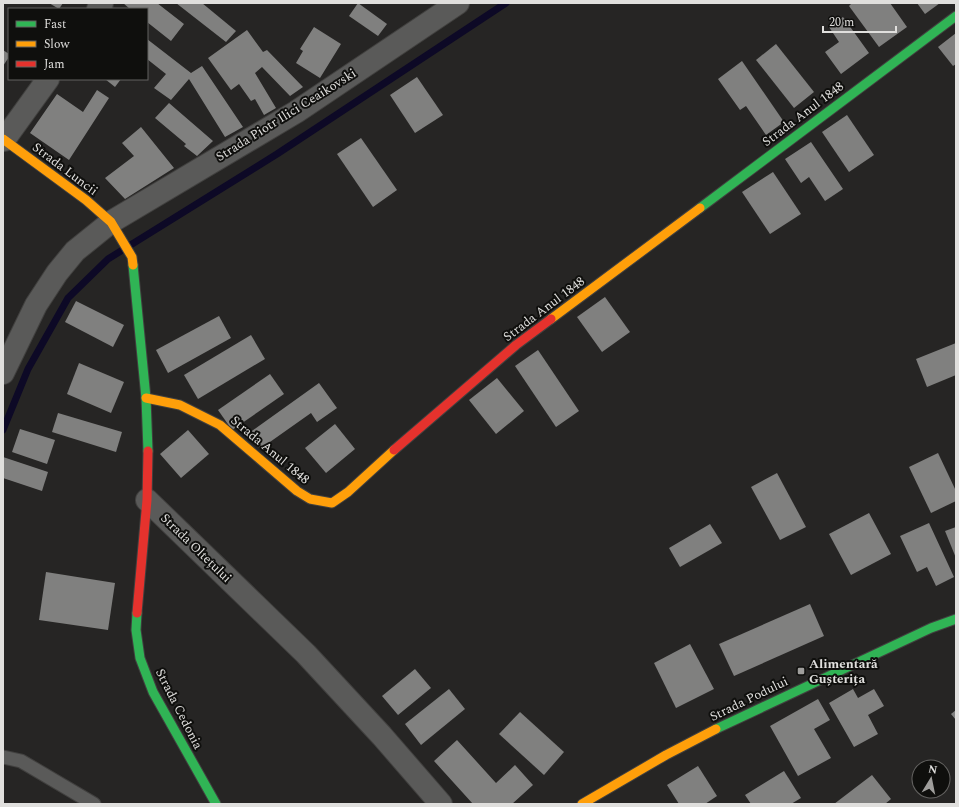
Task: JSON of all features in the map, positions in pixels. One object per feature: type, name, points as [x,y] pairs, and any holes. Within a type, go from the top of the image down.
[{"type":"street","name":"Strada Piotr Ilici Ceaikovski","points":[[3,373],[36,305],[57,273],[75,251],[115,228],[296,112],[458,3]]},
{"type":"street","name":"Strada Anul 1848","points":[[146,398],[180,405],[220,425],[297,491],[310,499],[332,503],[348,492],[423,423],[516,345],[956,16]]},
{"type":"street","points":[[4,140],[47,80]]},
{"type":"street","name":"Strada Luncii","points":[[4,140],[86,200],[115,228]]},
{"type":"street","points":[[115,228],[132,257],[134,269],[146,398],[146,500]]},
{"type":"street","name":"Strada Cedonia","points":[[146,500],[136,630],[140,658],[153,692],[216,804]]},
{"type":"street","name":"Strada Oltețului","points":[[146,500],[306,654],[382,736],[441,804]]},
{"type":"street","name":"Strada Podului","points":[[582,804],[667,753],[748,712],[931,628],[956,619]]},
{"type":"lane","points":[[3,757],[21,761],[94,804]]},
{"type":"building","points":[[49,3],[63,3],[60,8]]},
{"type":"building","points":[[123,3],[157,3],[184,24],[171,41],[148,23],[148,8],[129,8]]},
{"type":"building","points":[[176,3],[202,3],[236,31],[226,42]]},
{"type":"building","points":[[358,3],[387,24],[378,36],[349,16]]},
{"type":"building","points":[[852,3],[890,3],[907,27],[879,47],[849,6]]},
{"type":"building","points":[[917,3],[940,3],[925,14]]},
{"type":"building","points":[[843,17],[869,53],[841,74],[825,52],[839,42],[829,27]]},
{"type":"building","points":[[314,27],[341,44],[320,78],[296,63],[303,51],[300,49]]},
{"type":"building","points":[[247,30],[263,52],[267,50],[303,87],[290,96],[262,67],[255,73],[276,108],[264,115],[255,99],[251,101],[239,84],[231,90],[208,58]]},
{"type":"building","points":[[956,33],[956,64],[953,66],[938,47]]},
{"type":"building","points":[[148,40],[191,73],[202,66],[243,127],[225,137],[189,79],[171,100],[154,88],[166,74],[148,60]]},
{"type":"building","points":[[776,44],[814,92],[794,108],[756,60]]},
{"type":"building","points":[[3,50],[8,53],[8,58],[3,66]]},
{"type":"building","points":[[742,61],[784,122],[766,135],[746,106],[740,110],[718,79]]},
{"type":"building","points":[[417,77],[443,115],[415,133],[390,95]]},
{"type":"building","points":[[106,80],[120,80],[115,87]]},
{"type":"building","points":[[97,90],[109,98],[69,160],[30,133],[57,94],[83,112]]},
{"type":"building","points":[[169,103],[213,141],[197,156],[184,146],[186,144],[155,118]]},
{"type":"building","points":[[847,115],[874,155],[849,172],[822,132]]},
{"type":"building","points":[[141,127],[174,168],[125,199],[105,178],[134,156],[122,143]]},
{"type":"building","points":[[361,138],[397,190],[373,207],[337,154]]},
{"type":"building","points":[[811,142],[843,189],[825,201],[809,177],[801,183],[785,159]]},
{"type":"building","points":[[773,172],[801,214],[770,234],[742,192]]},
{"type":"building","points":[[605,297],[630,332],[602,352],[577,317]]},
{"type":"building","points":[[76,301],[124,325],[113,347],[65,322]]},
{"type":"building","points":[[219,316],[231,338],[168,373],[156,350]]},
{"type":"building","points":[[251,335],[265,359],[198,399],[184,375]]},
{"type":"building","points":[[956,343],[956,375],[927,387],[916,359]]},
{"type":"building","points":[[538,350],[579,411],[556,427],[515,366]]},
{"type":"building","points":[[79,363],[124,382],[111,413],[67,394]]},
{"type":"building","points":[[270,374],[284,394],[232,430],[218,410]]},
{"type":"building","points":[[497,378],[524,411],[496,434],[469,400]]},
{"type":"building","points":[[319,383],[337,408],[317,422],[311,413],[260,449],[249,433]]},
{"type":"building","points":[[58,413],[122,432],[116,452],[52,432]]},
{"type":"building","points":[[335,424],[355,449],[326,473],[305,448]]},
{"type":"building","points":[[20,429],[55,440],[47,464],[12,452]]},
{"type":"building","points":[[188,430],[209,454],[181,478],[160,454]]},
{"type":"building","points":[[938,453],[956,491],[956,501],[931,513],[909,467]]},
{"type":"building","points":[[3,457],[48,472],[42,491],[3,478]]},
{"type":"building","points":[[777,473],[806,527],[780,540],[751,487]]},
{"type":"building","points":[[869,513],[891,554],[851,575],[829,534]]},
{"type":"building","points":[[929,523],[954,577],[936,586],[927,567],[917,572],[900,536]]},
{"type":"building","points":[[710,524],[722,543],[680,567],[669,548]]},
{"type":"building","points":[[956,527],[956,558],[945,531]]},
{"type":"building","points":[[46,572],[115,583],[108,630],[39,620]]},
{"type":"building","points":[[810,604],[824,636],[734,676],[719,644]]},
{"type":"building","points":[[690,644],[714,689],[676,708],[654,663]]},
{"type":"building","points":[[415,669],[431,688],[398,715],[382,696]]},
{"type":"building","points":[[449,689],[465,709],[421,745],[405,724]]},
{"type":"building","points":[[853,689],[858,698],[874,689],[884,706],[868,715],[878,734],[854,747],[829,703]]},
{"type":"building","points":[[818,699],[830,720],[814,729],[831,758],[798,776],[770,726]]},
{"type":"building","points":[[956,710],[956,720],[951,714]]},
{"type":"building","points":[[520,712],[564,752],[544,775],[499,734]]},
{"type":"building","points":[[457,740],[496,783],[515,765],[533,785],[512,804],[473,804],[434,761]]},
{"type":"building","points":[[698,766],[717,796],[705,804],[679,804],[667,785]]},
{"type":"building","points":[[784,771],[801,798],[791,804],[751,804],[745,795]]},
{"type":"building","points":[[872,775],[891,799],[885,804],[834,804]]},
{"type":"waterway","points":[[3,430],[28,369],[68,298],[108,259],[277,154],[506,3]]},
{"type":"traffic: fast","points":[[700,208],[956,16]]},
{"type":"traffic: fast","points":[[133,265],[146,398],[148,451]]},
{"type":"traffic: fast","points":[[137,613],[136,630],[140,658],[153,692],[216,804]]},
{"type":"traffic: fast","points":[[716,729],[931,628],[956,619]]},
{"type":"traffic: slow","points":[[3,139],[86,200],[111,222],[132,257],[133,265]]},
{"type":"traffic: slow","points":[[551,319],[700,208]]},
{"type":"traffic: slow","points":[[146,398],[180,405],[220,425],[297,491],[310,499],[332,503],[348,492],[394,450]]},
{"type":"traffic: slow","points":[[582,804],[666,755],[716,729]]},
{"type":"traffic: jam","points":[[394,450],[516,345],[551,319]]},
{"type":"traffic: jam","points":[[137,613],[147,500],[148,451]]},
{"type":"place","name":"Alimentară Gușterița","points":[[801,671]]}]
